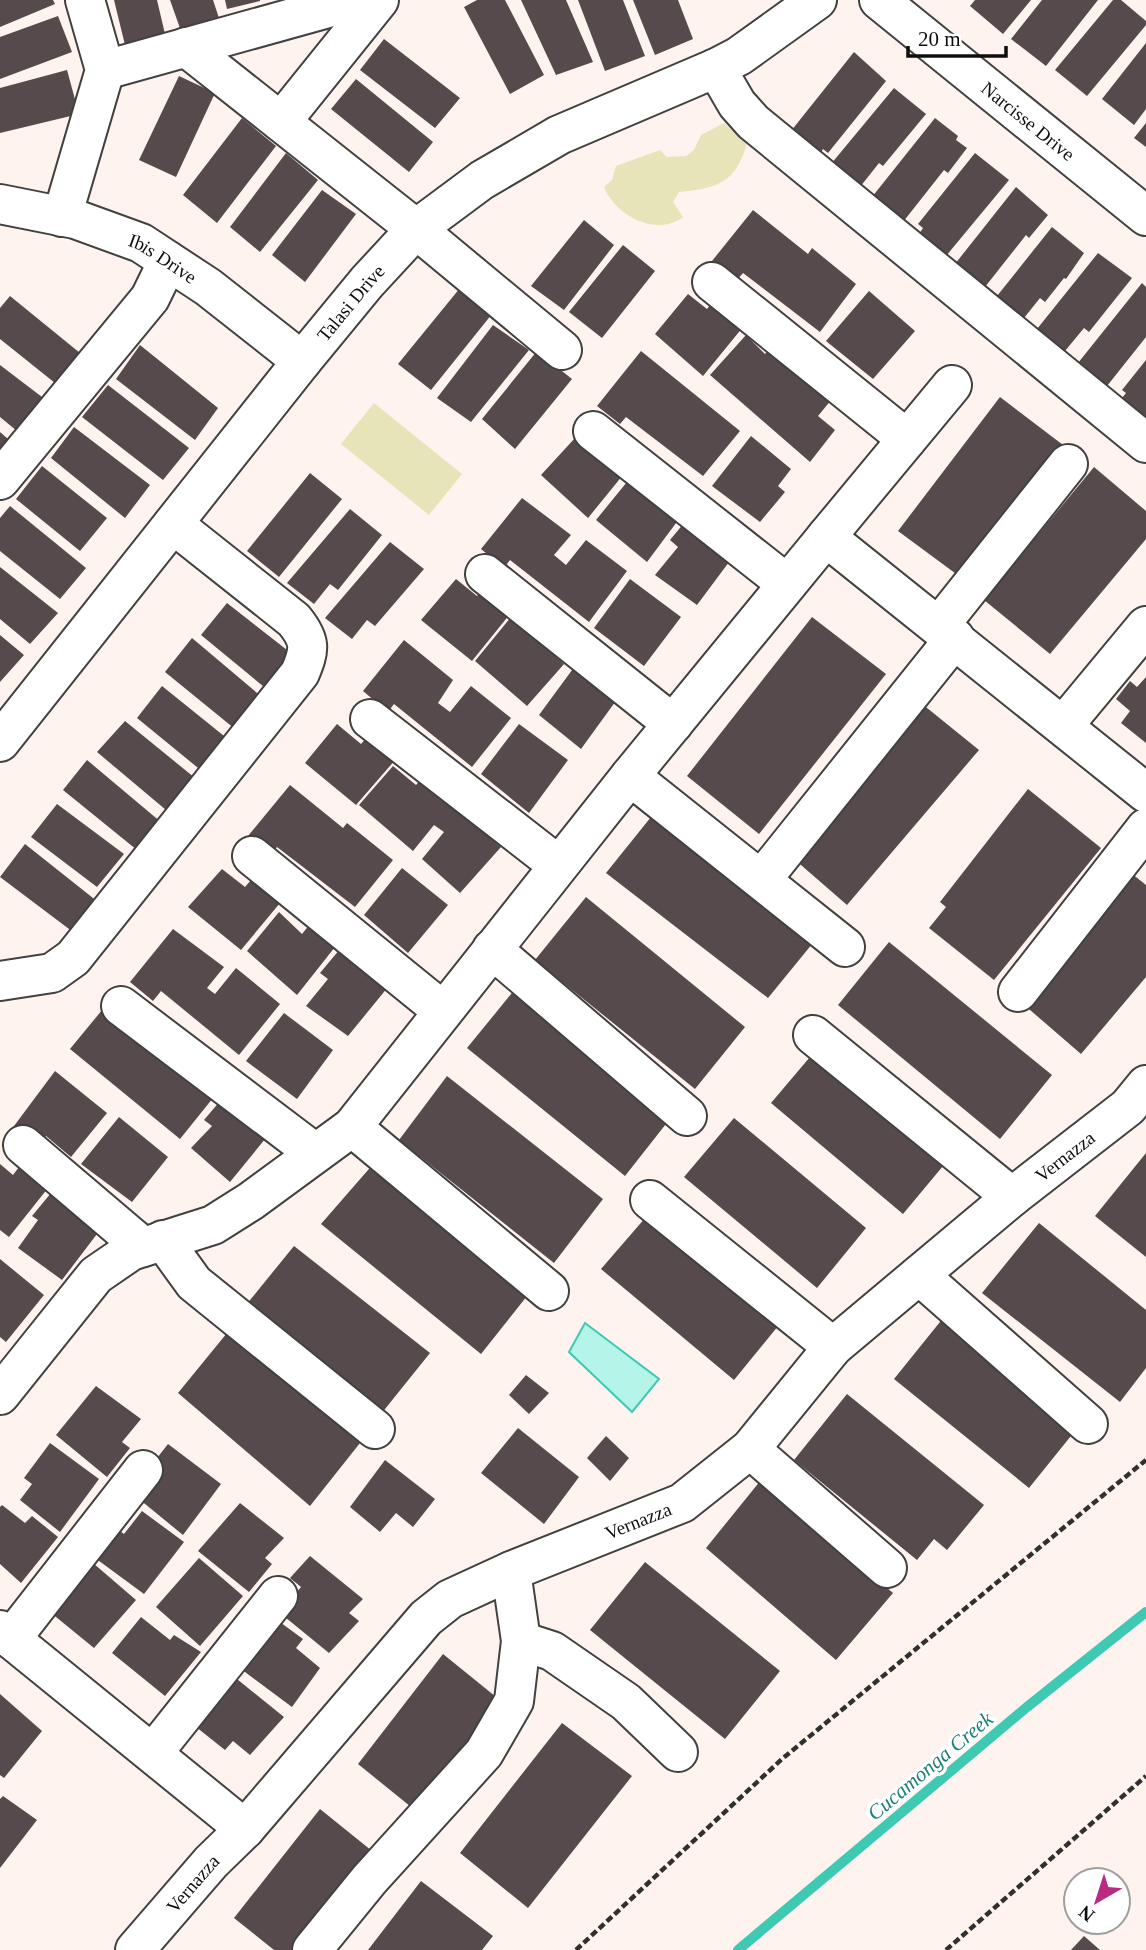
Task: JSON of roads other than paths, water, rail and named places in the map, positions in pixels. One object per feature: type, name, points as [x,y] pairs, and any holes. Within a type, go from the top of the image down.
[{"type":"street","points":[[62,217],[105,70],[85,0]]},
{"type":"street","points":[[105,70],[357,0]]},
{"type":"street","points":[[281,122],[379,0]]},
{"type":"street","name":"Talasi Drive","points":[[0,742],[302,361],[416,229],[482,180],[559,135],[739,56],[817,0]]},
{"type":"street","name":"Narcisse Drive","points":[[879,0],[1146,216]]},
{"type":"street","points":[[186,47],[416,229],[562,350]]},
{"type":"street","points":[[716,68],[737,104],[753,122],[1146,443]]},
{"type":"street","name":"Ibis Drive","points":[[0,204],[62,217],[141,243],[208,287],[302,361]]},
{"type":"street","points":[[0,480],[150,298],[168,261]]},
{"type":"street","points":[[712,282],[907,439]]},
{"type":"street","points":[[4,1382],[96,1275],[131,1251],[214,1225],[352,1127],[558,865],[952,385]]},
{"type":"street","points":[[593,431],[788,584]]},
{"type":"street","points":[[762,879],[947,632],[1068,464]]},
{"type":"street","points":[[0,981],[52,973],[73,958],[300,673],[309,652],[305,633],[294,620],[173,524]]},
{"type":"street","points":[[826,537],[1146,793]]},
{"type":"street","points":[[485,574],[673,724]]},
{"type":"street","points":[[1063,726],[1146,626]]},
{"type":"street","points":[[370,719],[558,865]]},
{"type":"street","points":[[630,776],[845,947]]},
{"type":"street","points":[[1018,992],[1146,828]]},
{"type":"street","points":[[252,856],[443,1011]]},
{"type":"street","points":[[492,949],[687,1116]]},
{"type":"street","points":[[121,1006],[315,1153]]},
{"type":"street","points":[[813,1035],[1012,1197]]},
{"type":"street","name":"Vernazza","points":[[135,1950],[211,1862],[245,1829],[426,1618],[450,1599],[511,1571],[682,1503],[750,1449],[833,1347],[1012,1197],[1140,1104]]},
{"type":"street","points":[[352,1127],[549,1291]]},
{"type":"street","points":[[23,1145],[153,1244],[194,1283],[375,1429]]},
{"type":"street","points":[[650,1200],[833,1347]]},
{"type":"street","points":[[919,1275],[1088,1424]]},
{"type":"street","points":[[750,1449],[887,1567]]},
{"type":"street","points":[[143,1470],[5,1634],[245,1829]]},
{"type":"street","points":[[312,1950],[369,1880],[484,1753],[514,1701],[521,1641],[511,1571]]},
{"type":"street","points":[[153,1753],[278,1596]]},
{"type":"street","points":[[521,1641],[552,1651],[626,1702],[678,1752]]},
{"type":"water","points":[[585,1323],[659,1379],[632,1412],[569,1352]]},
{"type":"waterway","name":"Cucamonga Creek","points":[[738,1950],[1027,1707],[1146,1612]]}]
